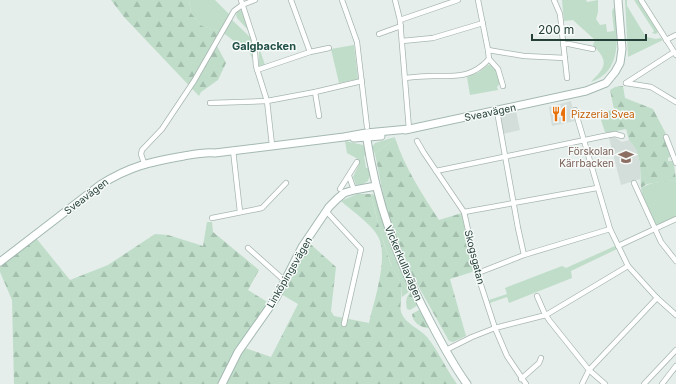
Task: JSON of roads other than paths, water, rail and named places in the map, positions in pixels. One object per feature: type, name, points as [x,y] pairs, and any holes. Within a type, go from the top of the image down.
[{"type":"main road","name":"Sveavägen","points":[[0,262],[100,185],[125,171],[144,163],[204,152],[215,153],[367,133],[397,133],[409,129],[571,94],[599,83],[609,75],[616,63],[620,38],[618,0]]},
{"type":"main road","name":"Vickerkullavägen","points":[[367,133],[376,186],[386,223],[398,257],[412,288],[446,350],[467,384]]},
{"type":"main road","name":"Linköpingsvägen","points":[[222,384],[238,352],[276,298],[302,247],[326,211],[339,196],[354,190],[376,186]]},
{"type":"street","points":[[144,163],[141,154],[142,150],[162,130],[194,81],[234,11],[241,2],[255,0]]},
{"type":"street","points":[[291,0],[310,52]]},
{"type":"street","points":[[342,0],[358,42],[367,133]]},
{"type":"street","points":[[394,0],[401,26],[409,129]]},
{"type":"street","points":[[400,20],[458,0]]},
{"type":"street","points":[[478,0],[489,59],[497,66],[503,86]]},
{"type":"street","points":[[554,0],[560,14],[567,78]]},
{"type":"street","points":[[641,0],[675,54],[626,83],[651,87],[676,102]]},
{"type":"street","points":[[241,2],[254,40],[257,70],[267,101],[272,146]]},
{"type":"street","points":[[402,41],[433,38],[483,23]]},
{"type":"street","points":[[379,34],[401,26]]},
{"type":"street","points":[[666,40],[676,34]]},
{"type":"street","points":[[563,44],[593,49]]},
{"type":"street","points":[[257,70],[310,52],[329,48]]},
{"type":"street","points":[[488,50],[524,56],[565,58]]},
{"type":"street","points":[[405,78],[430,76],[451,77],[466,75],[479,69],[489,59]]},
{"type":"street","points":[[210,103],[267,101],[356,84],[362,81]]},
{"type":"street","points":[[315,92],[319,116]]},
{"type":"street","points":[[497,110],[524,256]]},
{"type":"street","points":[[575,110],[597,188],[610,229],[618,246],[628,266],[657,298],[676,315]]},
{"type":"street","points":[[436,171],[615,134],[622,136]]},
{"type":"street","points":[[666,137],[676,163]]},
{"type":"street","name":"Skogsgatan","points":[[418,141],[436,171],[464,212],[478,273],[495,328],[506,356],[526,384]]},
{"type":"street","points":[[233,150],[240,212]]},
{"type":"street","points":[[340,189],[357,162]]},
{"type":"street","points":[[349,176],[354,190]]},
{"type":"street","points":[[212,218],[262,208],[286,182]]},
{"type":"street","points":[[634,183],[665,248],[676,261]]},
{"type":"street","points":[[464,212],[597,188]]},
{"type":"street","points":[[326,211],[361,249],[344,324]]},
{"type":"street","points":[[618,246],[676,219]]},
{"type":"street","points":[[478,273],[524,256],[610,229]]},
{"type":"street","points":[[248,248],[285,281]]},
{"type":"street","points":[[446,350],[472,337],[495,328],[546,315],[628,266]]},
{"type":"street","points":[[537,296],[546,315],[589,370],[605,384]]},
{"type":"street","points":[[582,384],[589,370],[657,298]]},
{"type":"street","points":[[647,383],[676,350]]},
{"type":"street","points":[[521,379],[539,363],[541,358]]},
{"type":"street","points":[[662,384],[676,366]]},
{"type":"place","name":"Pizzeria Svea","points":[[559,114]]},
{"type":"place","name":"Förskolan Kärrbacken","points":[[626,157]]},
{"type":"district","name":"Galgbacken","points":[[264,46]]}]
